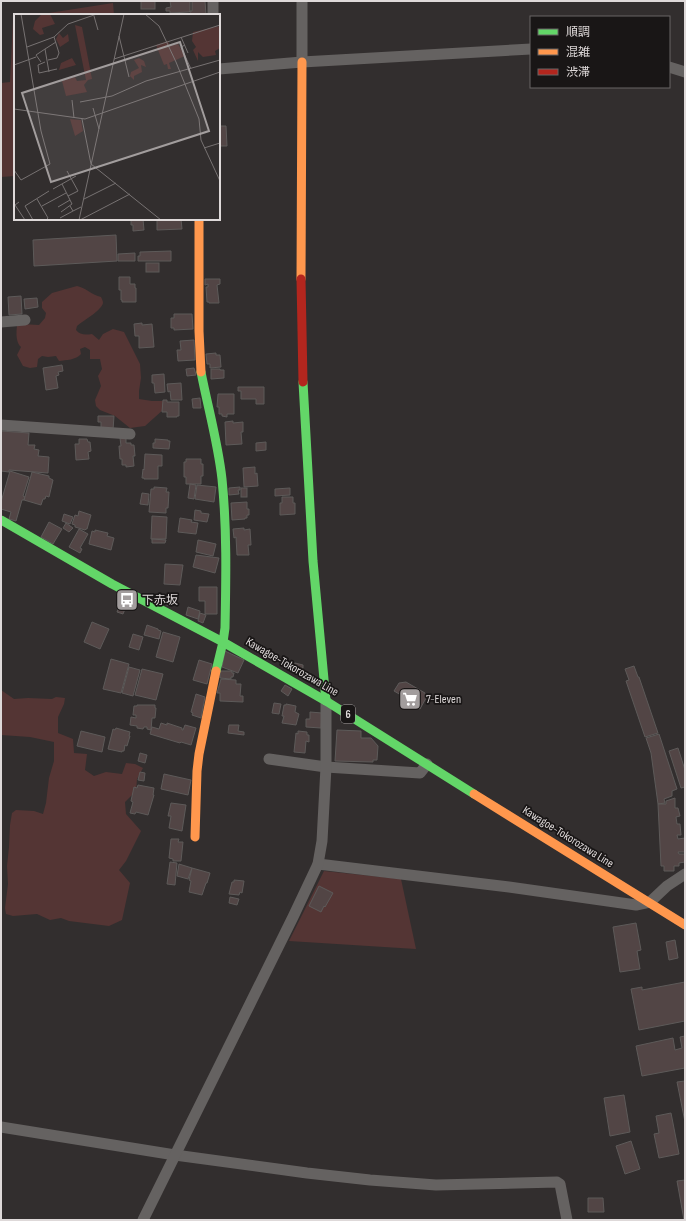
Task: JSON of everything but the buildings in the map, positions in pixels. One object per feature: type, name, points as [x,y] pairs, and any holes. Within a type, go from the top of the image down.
[{"type":"street","points":[[213,1],[213,14]]},
{"type":"street","points":[[143,1220],[293,917],[318,864],[322,841],[326,767],[326,701],[312,561],[302,355],[302,1]]},
{"type":"street","points":[[220,69],[302,62],[530,49]]},
{"type":"street","points":[[670,67],[685,72]]},
{"type":"street","points":[[195,837],[199,754],[223,642],[226,597],[226,543],[222,480],[216,436],[201,372],[199,331],[199,220]]},
{"type":"street","points":[[1,322],[25,320]]},
{"type":"street","points":[[1,425],[130,434]]},
{"type":"street","name":"Kawagoe-Tokorozawa Line","points":[[1,520],[112,584],[223,642],[326,701],[685,925]]},
{"type":"street","points":[[269,759],[326,767],[420,773],[427,764]]},
{"type":"street","points":[[318,864],[509,887],[636,905],[650,902],[667,886],[685,874]]},
{"type":"street","points":[[1,1127],[175,1155],[370,1180],[436,1185],[557,1182],[560,1184],[567,1220]]},
{"type":"shaded area","points":[[113,3],[114,14],[42,14]]},
{"type":"shaded area","points":[[13,19],[14,176],[1,177],[1,83],[10,82]]},
{"type":"shaded area","points":[[77,286],[101,297],[103,303],[96,312],[77,326],[76,330],[83,334],[92,334],[99,340],[103,334],[113,329],[124,332],[140,364],[141,378],[139,399],[164,401],[164,409],[145,426],[130,428],[115,416],[100,410],[96,406],[95,400],[101,386],[98,376],[102,369],[100,359],[90,359],[90,350],[85,347],[80,349],[81,354],[79,356],[71,359],[59,361],[56,356],[42,356],[38,359],[37,367],[30,368],[23,366],[17,355],[21,347],[17,340],[17,326],[21,324],[39,325],[45,318],[46,313],[42,308],[42,302],[52,293]]},
{"type":"shaded area","points":[[1,690],[14,699],[65,698],[58,717],[58,733],[73,739],[74,753],[87,754],[85,770],[94,776],[106,772],[122,774],[126,763],[135,764],[143,768],[137,779],[136,791],[125,802],[126,814],[141,831],[126,861],[119,870],[130,883],[122,920],[109,926],[69,921],[61,918],[50,920],[37,914],[13,916],[6,914],[5,908],[8,884],[7,866],[12,813],[16,810],[34,811],[43,814],[49,778],[54,761],[54,742],[30,737],[1,735]]},
{"type":"shaded area","points":[[324,871],[401,879],[416,949],[289,941]]},
{"type":"traffic: fast","points":[[201,372],[220,466],[225,516],[225,628],[216,671]]},
{"type":"traffic: fast","points":[[303,382],[313,561],[326,701]]},
{"type":"traffic: fast","points":[[1,520],[112,584],[223,642],[326,701],[474,794]]},
{"type":"traffic: slow","points":[[301,279],[302,62]]},
{"type":"traffic: slow","points":[[199,220],[199,331],[201,372]]},
{"type":"traffic: slow","points":[[195,837],[199,754],[216,671]]},
{"type":"traffic: slow","points":[[474,794],[685,925]]},
{"type":"traffic: jam","points":[[301,279],[303,382]]},
{"type":"place","name":"下赤坂","points":[[127,600]]},
{"type":"place","name":"7-Eleven","points":[[410,699]]}]
